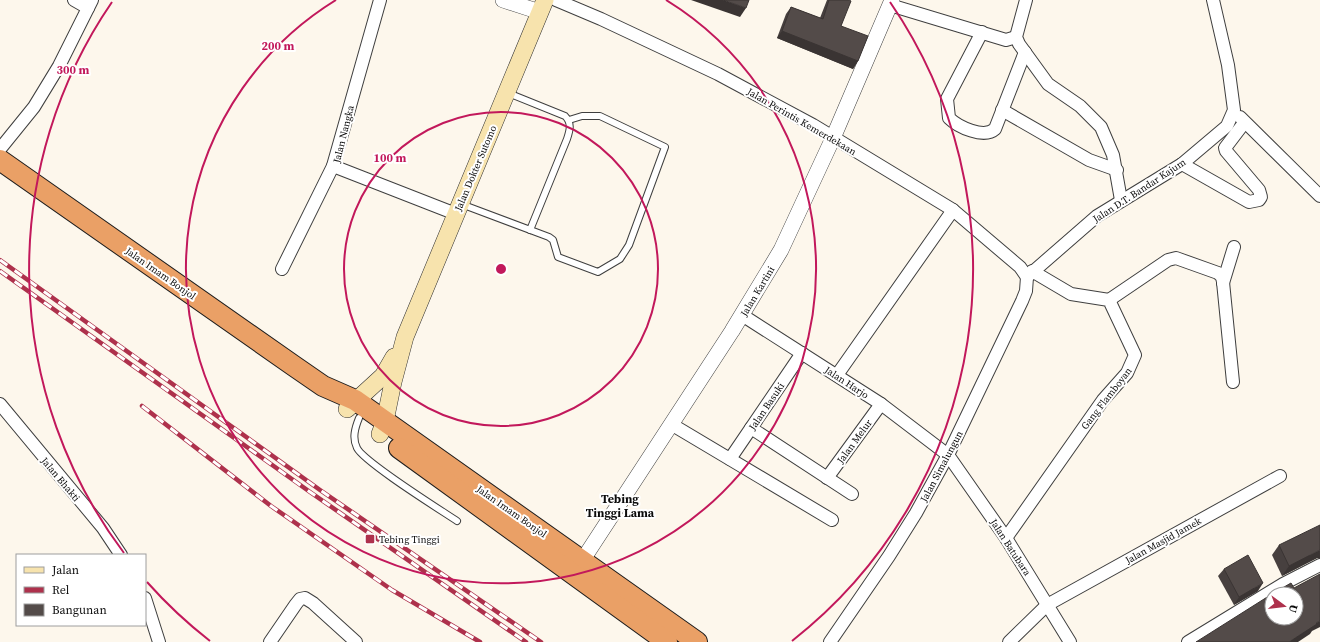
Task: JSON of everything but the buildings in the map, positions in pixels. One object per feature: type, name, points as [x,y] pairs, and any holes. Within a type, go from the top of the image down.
[{"type":"highway","name":"Jalan Imam Bonjol","points":[[0,160],[323,386],[353,409],[382,428],[578,568],[697,642]]},
{"type":"highway","name":"Jalan Imam Bonjol","points":[[578,568],[668,642]]},
{"type":"main road","name":"Jalan Dokter Sutomo","points":[[382,428],[406,337],[542,6]]},
{"type":"main road","name":"Jalan Dokter Sutomo","points":[[353,409],[383,376],[406,337]]},
{"type":"street","points":[[0,149],[34,107],[59,66],[90,4],[74,0]]},
{"type":"street","name":"Jalan Nangka","points":[[380,0],[333,166],[458,209]]},
{"type":"street","points":[[503,0],[542,6]]},
{"type":"street","name":"Jalan Perintis Kemerdekaan","points":[[556,0],[718,74],[813,125],[953,210],[1030,274]]},
{"type":"street","points":[[1026,0],[1016,37],[1019,44],[1048,84],[1080,106],[1101,127],[1114,155],[1121,200]]},
{"type":"street","points":[[1212,0],[1228,65],[1234,110],[1244,123],[1320,196]]},
{"type":"street","points":[[891,2],[1006,40],[1016,37]]},
{"type":"street","name":"Jalan Kartini","points":[[578,568],[742,315],[781,250],[833,138],[891,2]]},
{"type":"street","points":[[982,32],[948,99],[949,118],[955,124],[984,134],[991,133],[995,129],[1025,52]]},
{"type":"street","points":[[1002,110],[1089,160],[1117,170]]},
{"type":"street","name":"Jalan D.T. Bandar Kajum","points":[[1030,274],[1097,216],[1182,164],[1227,126],[1234,110]]},
{"type":"street","points":[[1182,164],[1249,202],[1259,200],[1261,196],[1259,190],[1226,152],[1225,148],[1244,123]]},
{"type":"street","points":[[282,269],[333,166]]},
{"type":"street","points":[[837,376],[953,210]]},
{"type":"street","points":[[1223,283],[1234,247]]},
{"type":"street","points":[[1030,274],[1071,294],[1109,300],[1168,260],[1176,258],[1218,273],[1222,277],[1223,283],[1233,382]]},
{"type":"street","name":"Jalan Simalungun","points":[[830,642],[889,556],[948,455],[1022,300],[1030,274]]},
{"type":"street","name":"Gang Flamboyan","points":[[1006,538],[1103,400],[1133,364],[1135,355],[1109,300]]},
{"type":"street","name":"Jalan Harjo","points":[[742,315],[881,404],[948,455]]},
{"type":"street","name":"Jalan Basuki","points":[[730,459],[802,353]]},
{"type":"street","name":"Jalan Bhakti","points":[[0,404],[103,528],[120,554]]},
{"type":"street","name":"Jalan Melur","points":[[827,478],[881,404]]},
{"type":"street","points":[[671,424],[832,520]]},
{"type":"street","points":[[751,428],[852,494]]},
{"type":"street","name":"Jalan Batubara","points":[[948,455],[1006,538],[1070,642]]},
{"type":"street","name":"Jalan Masjid Jamek","points":[[1009,642],[1047,605],[1280,476]]},
{"type":"street","points":[[1188,642],[1282,584],[1320,565]]},
{"type":"street","points":[[270,642],[296,604],[300,599],[304,598],[313,603],[356,642]]},
{"type":"street","points":[[146,602],[155,639]]},
{"type":"lane","points":[[506,93],[565,116],[569,120],[570,128],[567,138],[530,230]]},
{"type":"lane","points":[[458,209],[530,230],[553,240],[558,258],[598,272],[603,271],[620,258],[629,245],[664,152],[664,147],[662,144],[600,116],[582,116],[569,120]]},
{"type":"lane","points":[[353,409],[354,432],[357,450],[457,521]]},
{"type":"railway","points":[[0,260],[320,490],[541,642]]},
{"type":"railway","points":[[0,271],[310,492],[526,642]]},
{"type":"railway","points":[[142,406],[271,506],[392,590],[480,642]]},
{"type":"place","name":"Tebing Tinggi","points":[[370,539]]},
{"type":"district","name":"Tebing Tinggi Lama","points":[[620,506]]}]
